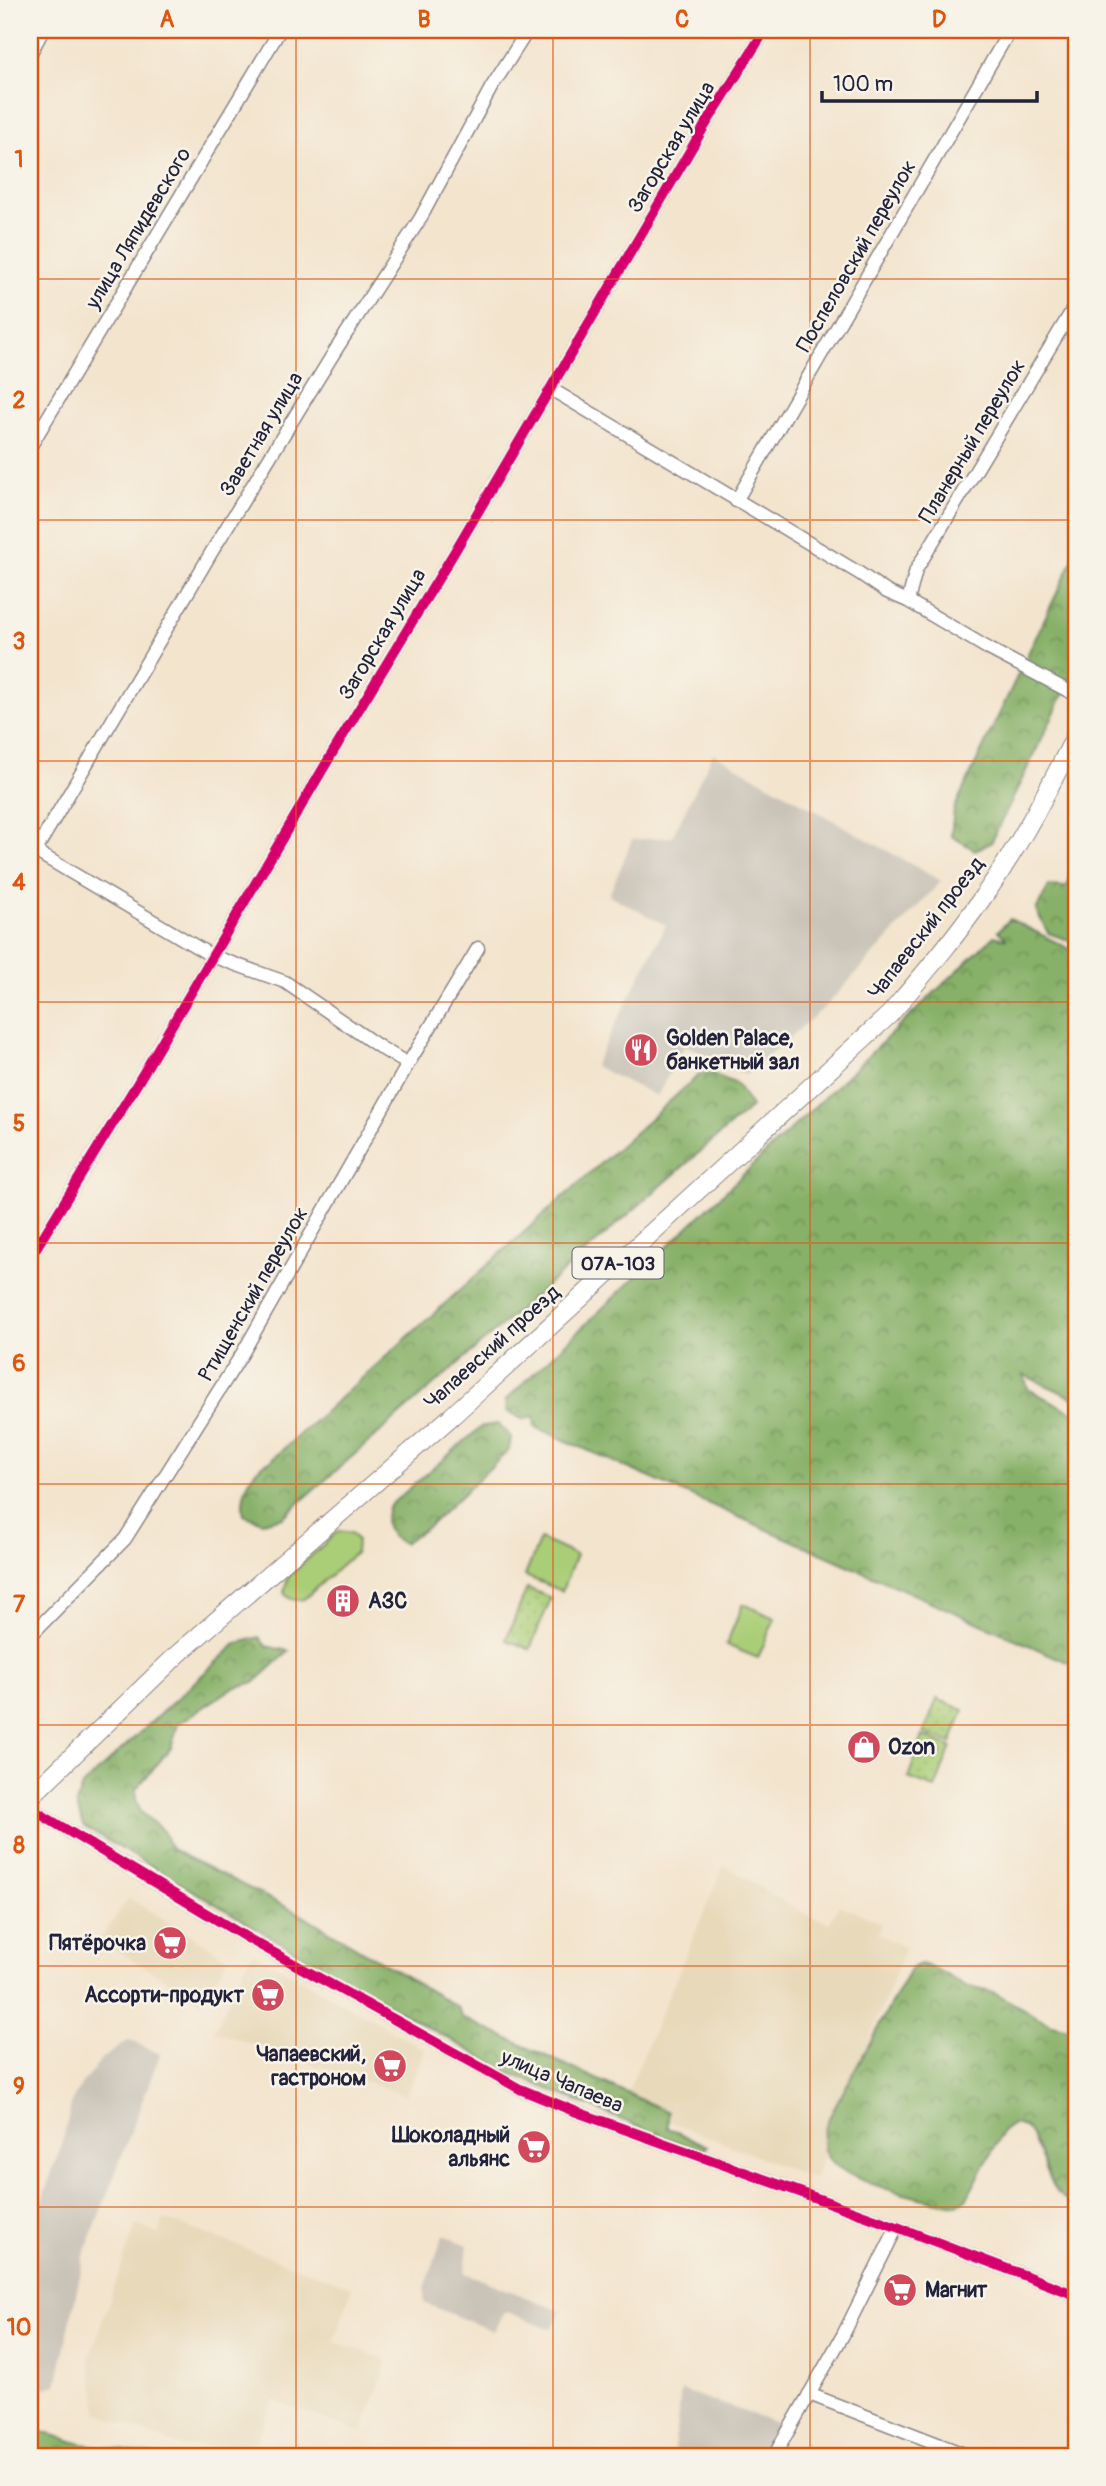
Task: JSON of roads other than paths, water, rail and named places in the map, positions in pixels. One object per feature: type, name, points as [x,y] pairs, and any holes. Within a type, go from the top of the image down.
[{"type":"main road","name":"Чапаевский проезд","points":[[30,1797],[178,1654],[452,1416],[890,1014],[934,962],[982,898],[1076,735]]},
{"type":"street","points":[[30,54],[43,30]]},
{"type":"street","name":"улица Ляпидевского","points":[[30,447],[280,30]]},
{"type":"street","name":"Заветная улица","points":[[31,853],[207,560],[419,219],[491,88],[528,30]]},
{"type":"street","name":"Загорская улица","points":[[30,1258],[551,389],[704,127],[765,30]]},
{"type":"street","name":"Поспеловский переулок","points":[[736,502],[1010,30]]},
{"type":"street","name":"Планерный переулок","points":[[908,601],[916,570],[1076,304]]},
{"type":"street","points":[[551,389],[887,592],[908,601],[989,649],[1076,695]]},
{"type":"street","points":[[31,853],[212,956],[285,982],[408,1064]]},
{"type":"street","name":"Ртищенский переулок","points":[[30,1636],[125,1539],[242,1354],[408,1064],[478,948]]},
{"type":"street","name":"улица Чапаева","points":[[30,1808],[249,1939],[520,2089],[1076,2295]]},
{"type":"street","points":[[774,2456],[843,2335],[897,2227]]},
{"type":"street","points":[[809,2394],[969,2456]]},
{"type":"place","name":"Golden Palace, банкетный зал","points":[[641,1050]]},
{"type":"place","name":"АЗС","points":[[343,1601]]},
{"type":"place","name":"Ozon","points":[[864,1747]]},
{"type":"place","name":"Пятёрочка","points":[[170,1943]]},
{"type":"place","name":"Ассорти-продукт","points":[[268,1995]]},
{"type":"place","name":"Чапаевский, гастроном","points":[[390,2066]]},
{"type":"place","name":"Шоколадный альянс","points":[[534,2147]]},
{"type":"place","name":"Магнит","points":[[900,2290]]}]
